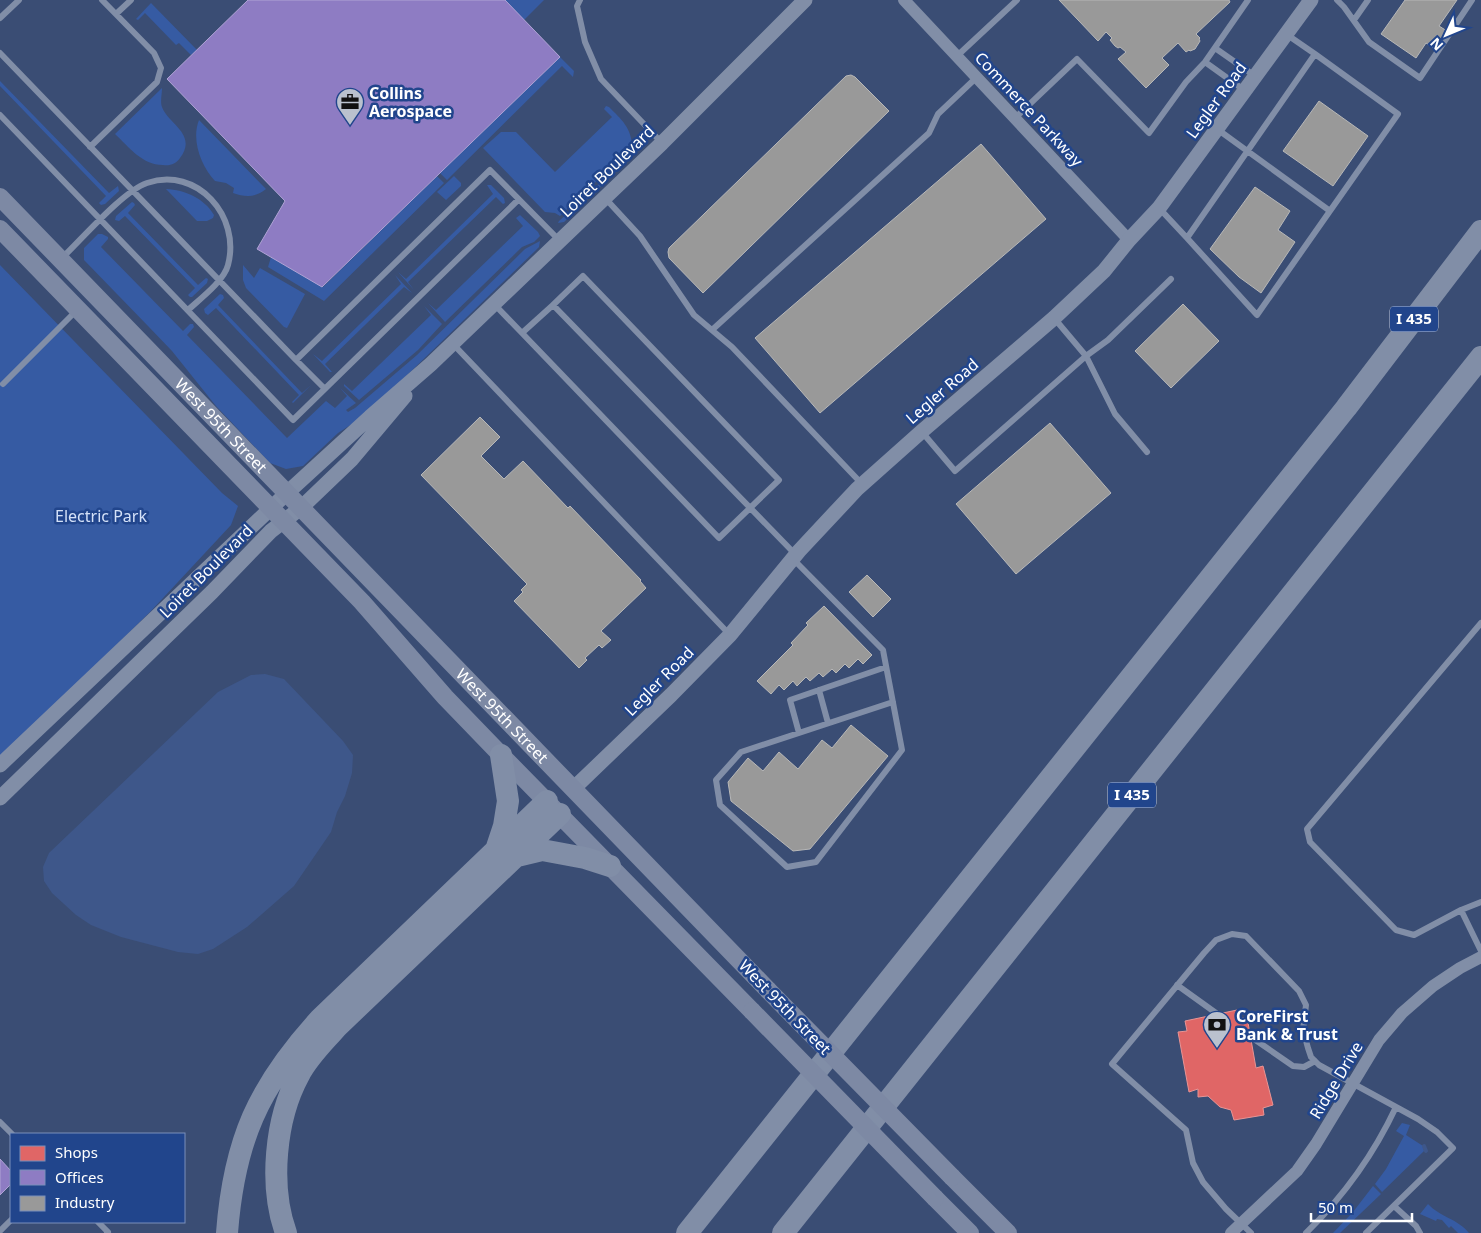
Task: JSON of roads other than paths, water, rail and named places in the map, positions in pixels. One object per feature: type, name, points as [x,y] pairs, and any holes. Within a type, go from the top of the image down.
[{"type":"highway","name":"I 435","points":[[687,1233],[1346,408],[1481,231]]},
{"type":"highway","name":"I 435","points":[[783,1233],[1481,357]]},
{"type":"highway","points":[[500,755],[508,801],[504,826],[507,852]]},
{"type":"highway","points":[[227,1233],[230,1200],[243,1141],[252,1118],[280,1067],[320,1019],[507,852],[553,808]]},
{"type":"highway","points":[[286,1233],[277,1202],[277,1152],[288,1100],[299,1075],[314,1053],[507,852],[542,850],[585,858],[610,866]]},
{"type":"main road","name":"West 95th Street","points":[[0,197],[768,990],[1008,1233]]},
{"type":"main road","name":"West 95th Street","points":[[0,228],[362,602],[445,697],[500,755],[970,1233]]},
{"type":"main road","points":[[553,808],[573,789]]},
{"type":"street","name":"Loiret Boulevard","points":[[0,766],[287,492],[431,364],[494,304],[662,143],[804,0]]},
{"type":"street","name":"Commerce Parkway","points":[[904,0],[1129,240]]},
{"type":"street","name":"Legler Road","points":[[573,789],[671,695],[730,635],[834,512],[921,432],[1054,318],[1104,271],[1129,240],[1159,208],[1311,0]]},
{"type":"street","name":"Loiret Boulevard","points":[[0,798],[212,592],[271,531],[302,507],[352,459],[431,364]]},
{"type":"street","points":[[80,688],[96,705]]},
{"type":"street","name":"Ridge Drive","points":[[1231,1233],[1297,1171],[1316,1144],[1379,1040],[1402,1013],[1433,986],[1460,968],[1481,958]]},
{"type":"lane","points":[[0,18],[19,0]]},
{"type":"lane","points":[[90,146],[157,82],[161,68],[154,53],[102,0]]},
{"type":"lane","points":[[116,14],[131,0]]},
{"type":"lane","points":[[580,0],[577,6],[585,42],[601,79],[662,143]]},
{"type":"lane","points":[[957,56],[1017,0]]},
{"type":"lane","points":[[1015,118],[1077,59],[1150,133],[1186,82],[1205,62],[1248,0]]},
{"type":"lane","points":[[1337,0],[1369,42],[1420,78],[1472,0]]},
{"type":"lane","points":[[1354,20],[1368,0]]},
{"type":"lane","points":[[1159,208],[1257,315],[1398,114],[1286,34]]},
{"type":"lane","points":[[1215,48],[1255,76]]},
{"type":"lane","points":[[0,53],[325,389]]},
{"type":"lane","points":[[1186,238],[1315,54]]},
{"type":"lane","points":[[1205,62],[1245,91]]},
{"type":"lane","points":[[712,330],[929,133],[938,114],[976,77]]},
{"type":"lane","points":[[0,115],[293,420],[518,200]]},
{"type":"lane","points":[[1217,129],[1246,152],[1330,211]]},
{"type":"lane","points":[[296,360],[490,170],[560,241]]},
{"type":"lane","points":[[61,259],[132,190],[156,180],[173,180],[186,183],[199,189],[218,207],[225,218],[231,244],[228,266],[220,279],[188,310]]},
{"type":"lane","points":[[605,198],[640,236],[694,315],[732,347],[863,484]]},
{"type":"lane","points":[[494,304],[522,334],[719,538],[779,480],[583,276],[522,334]]},
{"type":"lane","points":[[921,432],[955,471],[1086,356],[1108,340],[1171,279]]},
{"type":"lane","points":[[553,305],[750,508],[883,650],[886,667],[893,702],[902,750],[816,862],[787,867],[720,805],[716,780],[741,752],[893,702]]},
{"type":"lane","points":[[3,384],[78,309]]},
{"type":"lane","points":[[1054,318],[1086,356],[1115,414],[1147,452]]},
{"type":"lane","points":[[452,344],[730,635]]},
{"type":"lane","points":[[1481,623],[1306,829],[1310,842],[1396,930],[1414,935],[1461,910],[1481,902]]},
{"type":"lane","points":[[799,733],[790,700],[886,667]]},
{"type":"lane","points":[[819,690],[828,723]]},
{"type":"lane","points":[[1461,910],[1481,951]]},
{"type":"lane","points":[[1251,1233],[1226,1209],[1203,1182],[1193,1164],[1186,1130],[1112,1064],[1216,940],[1232,934],[1246,936],[1299,991],[1306,1005],[1304,1030],[1311,1057],[1319,1065],[1437,1132],[1453,1148],[1366,1233]]},
{"type":"lane","points":[[1177,985],[1216,1013]]},
{"type":"lane","points":[[1254,1039],[1293,1066],[1304,1067],[1315,1061]]},
{"type":"lane","points":[[1306,1233],[1341,1196],[1368,1161],[1382,1138],[1396,1107]]},
{"type":"lane","points":[[0,1122],[11,1133]]},
{"type":"lane","points":[[1394,1206],[1416,1226],[1420,1233]]},
{"type":"lane","points":[[0,1231],[10,1221]]},
{"type":"lane","points":[[99,1223],[107,1233]]},
{"type":"waterway","points":[[1424,1146],[1426,1151]]},
{"type":"place","name":"Collins Aerospace","points":[[350,126]]},
{"type":"place","name":"CoreFirst Bank & Trust","points":[[1217,1049]]},
{"type":"park label","name":"Electric Park","points":[[101,516]]}]
